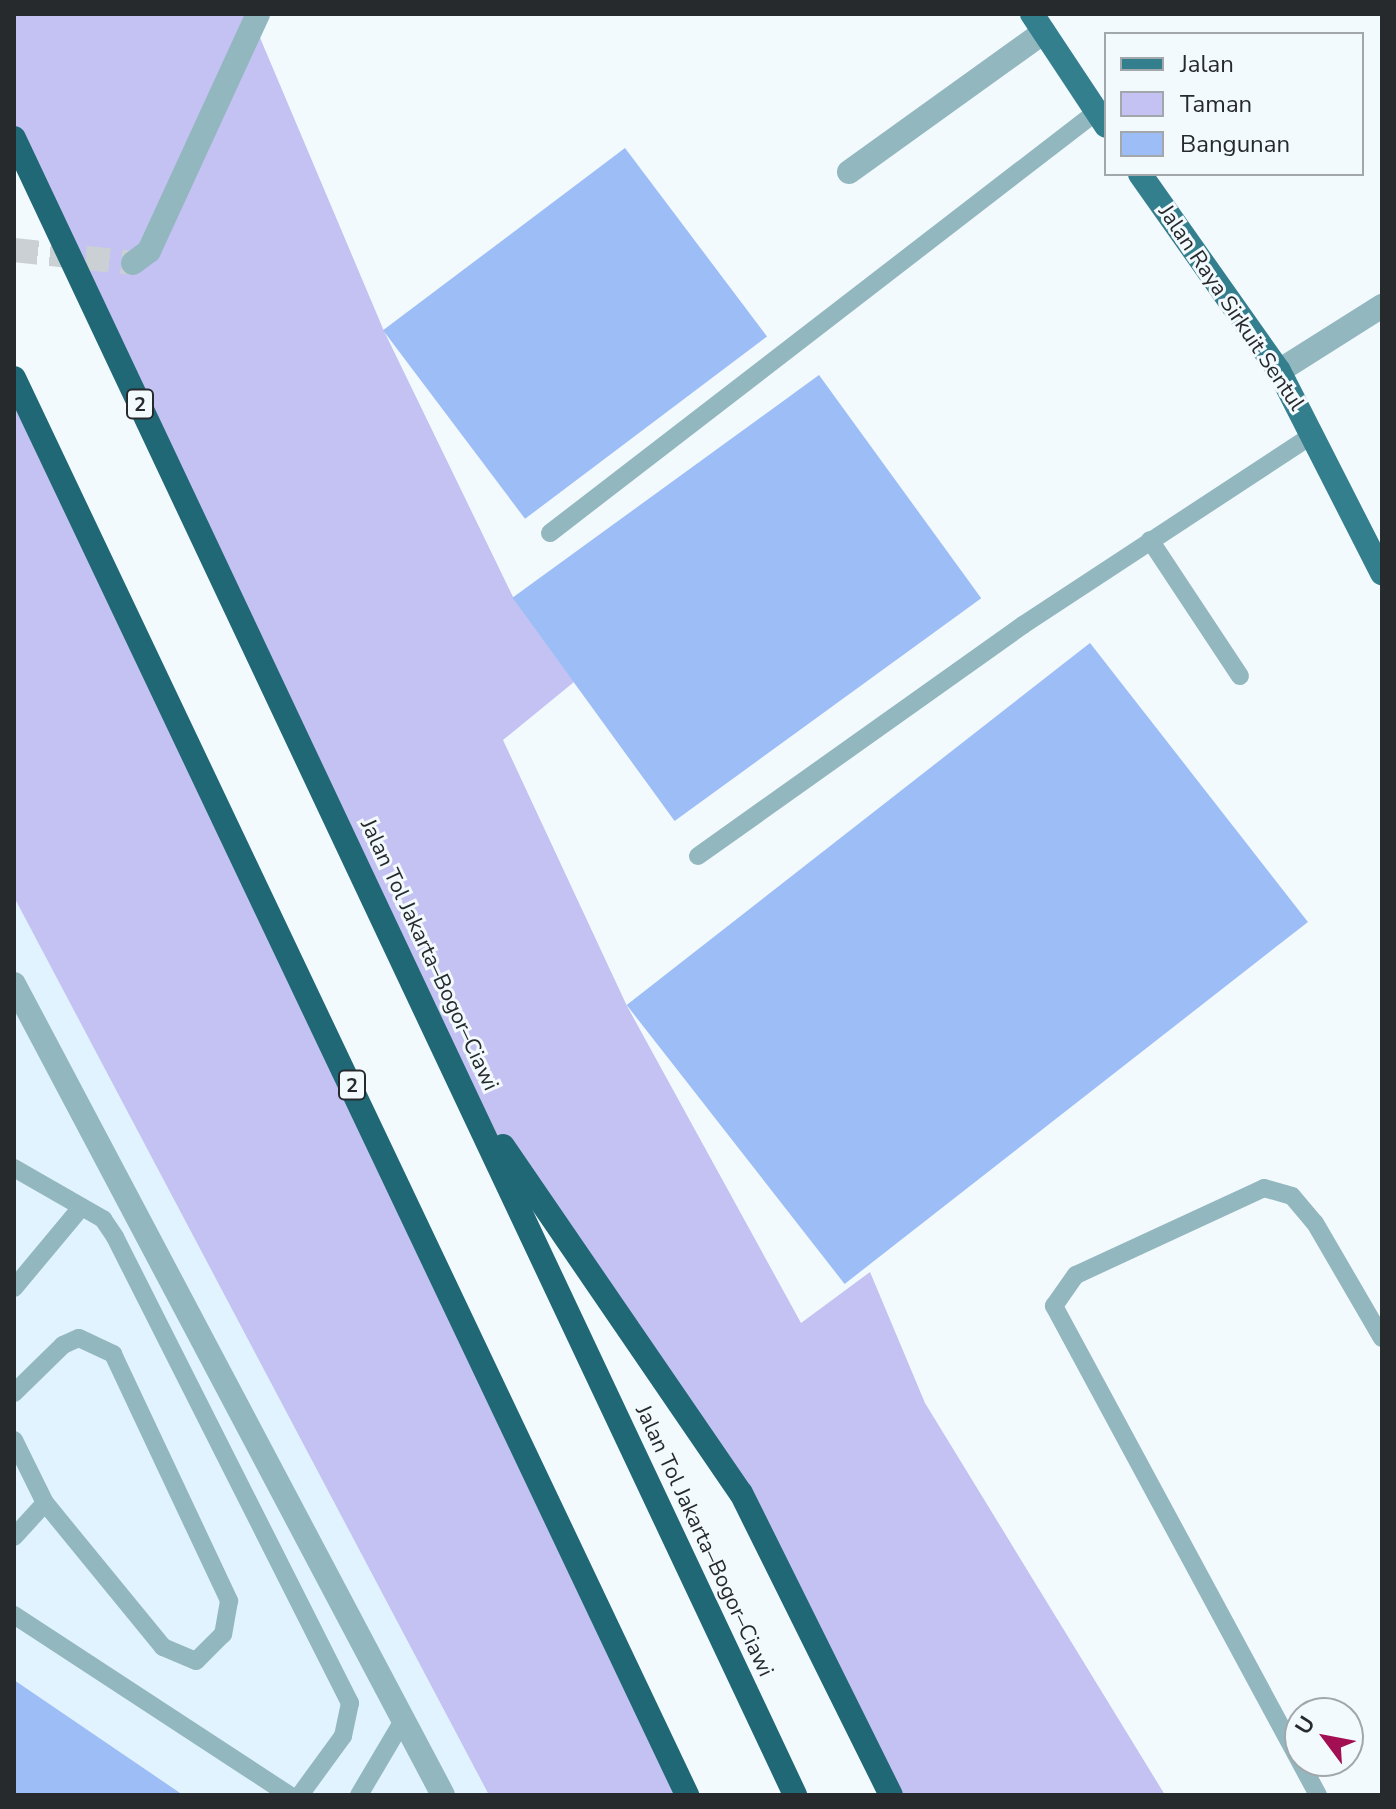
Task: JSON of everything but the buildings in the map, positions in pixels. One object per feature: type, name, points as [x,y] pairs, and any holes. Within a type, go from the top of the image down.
[{"type":"highway","name":"Jalan Tol Jakarta–Bogor–Ciawi","points":[[14,138],[795,1795]]},
{"type":"highway","name":"2","points":[[14,378],[687,1795]]},
{"type":"highway","points":[[461,1084],[741,1493],[891,1795]]},
{"type":"main road","points":[[1038,23],[1101,119]]},
{"type":"main road","name":"Jalan Raya Sirkuit Sentul","points":[[1141,176],[1279,371],[1314,434],[1382,573]]},
{"type":"street","points":[[133,263],[149,251],[258,14]]},
{"type":"street","points":[[849,172],[1038,23]]},
{"type":"street","points":[[1279,371],[1382,306]]},
{"type":"street","points":[[14,984],[443,1795]]},
{"type":"lane","points":[[550,533],[1101,119]]},
{"type":"lane","points":[[698,856],[1150,540],[1314,434]]},
{"type":"lane","points":[[1150,540],[1240,676]]},
{"type":"lane","points":[[14,1168],[79,1210],[103,1219],[115,1237],[350,1703],[343,1736],[300,1795]]},
{"type":"lane","points":[[1318,1795],[1054,1306],[1076,1275],[1264,1188],[1292,1196],[1315,1223],[1382,1338]]},
{"type":"lane","points":[[14,1288],[79,1210]]},
{"type":"lane","points":[[14,1393],[63,1345],[79,1338],[113,1354],[229,1601],[223,1634],[196,1661],[163,1647],[45,1503],[14,1440]]},
{"type":"lane","points":[[14,1537],[45,1503]]},
{"type":"lane","points":[[14,1615],[289,1795]]},
{"type":"lane","points":[[359,1795],[404,1719]]},
{"type":"shaded area","points":[[14,896],[490,1795],[14,1795]]},
{"type":"green space","points":[[14,14],[250,14],[384,331],[515,601],[574,682],[503,740],[627,1006],[801,1323],[870,1272],[925,1403],[1165,1795],[891,1795],[741,1493],[461,1084],[14,138]]},
{"type":"green space","points":[[14,378],[687,1795],[489,1795],[14,897]]},
{"type":"tunnel","points":[[14,250],[133,263]]}]
